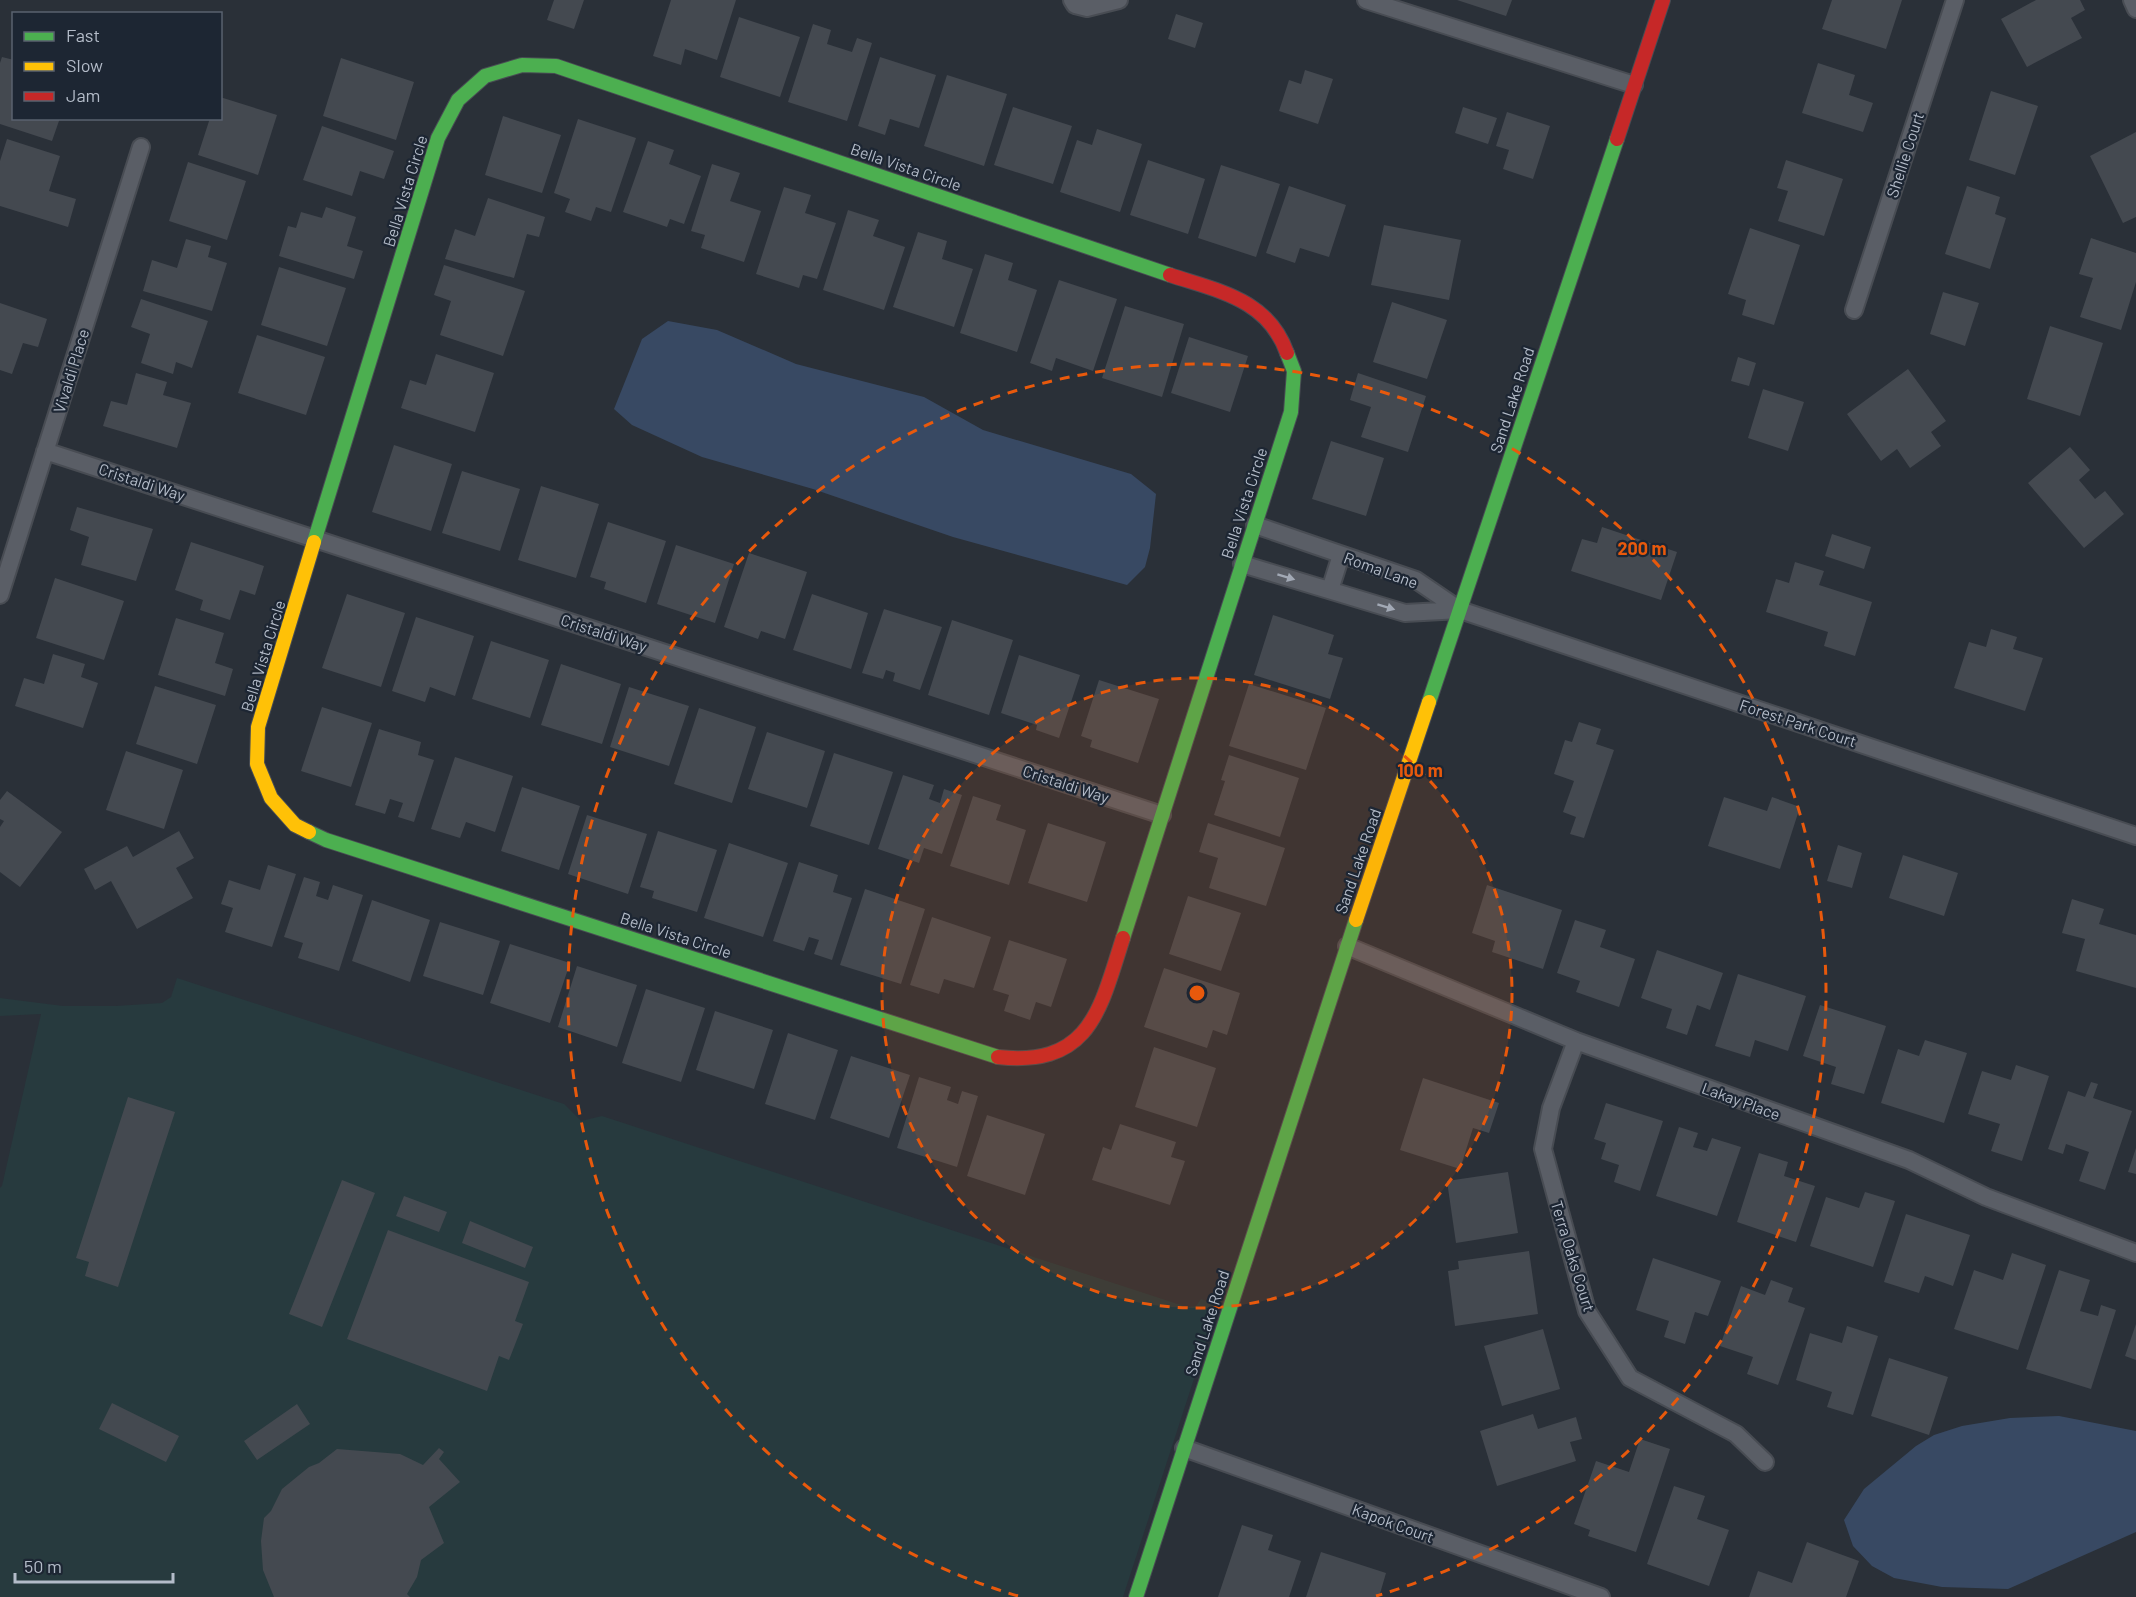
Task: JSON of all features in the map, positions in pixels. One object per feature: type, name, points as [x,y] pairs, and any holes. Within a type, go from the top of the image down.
[{"type":"street","points":[[1072,0],[1075,5],[1087,8],[1119,0]]},
{"type":"street","points":[[1366,0],[1634,85]]},
{"type":"street","name":"Sand Lake Road","points":[[1136,1597],[1347,946],[1663,0]]},
{"type":"street","name":"Shellie Court","points":[[1854,310],[1955,0]]},
{"type":"street","points":[[2132,0],[2136,9]]},
{"type":"street","name":"Bella Vista Circle","points":[[522,65],[556,66],[1233,296],[1262,313],[1282,338],[1294,371],[1291,412],[1255,525],[1104,998],[1089,1027],[1062,1050],[1031,1058],[999,1057],[326,840],[296,825],[271,798],[257,764],[258,727],[438,138],[458,100],[471,88],[485,76],[522,65]]},
{"type":"street","name":"Vivaldi Place","points":[[0,594],[141,147]]},
{"type":"street","name":"Cristaldi Way","points":[[45,451],[1162,815]]},
{"type":"street","name":"Roma Lane","points":[[1255,525],[1416,580],[1460,610]]},
{"type":"street","points":[[1330,590],[1341,555]]},
{"type":"street","name":"Roma Lane","points":[[1242,564],[1405,613],[1460,610]]},
{"type":"street","name":"Forest Park Court","points":[[1460,610],[2136,836]]},
{"type":"street","name":"Lakay Place","points":[[1347,946],[1576,1041],[1909,1160],[1986,1197],[2136,1253]]},
{"type":"street","name":"Terra Oaks Court","points":[[1576,1041],[1551,1108],[1543,1149],[1587,1311],[1630,1378],[1736,1434],[1765,1462]]},
{"type":"street","name":"Kapok Court","points":[[1184,1448],[1601,1597]]},
{"type":"green space","points":[[177,978],[564,1104],[581,1121],[602,1116],[1187,1307],[1196,1306],[1201,1299],[1218,1305],[1123,1597],[0,1597],[0,1188],[41,1014],[0,1016],[0,998],[63,1006],[162,1003],[171,997]]},
{"type":"water","points":[[668,321],[717,330],[796,364],[924,397],[983,430],[1131,474],[1156,494],[1150,548],[1145,567],[1127,585],[953,537],[813,489],[702,457],[632,425],[614,409],[642,339]]},
{"type":"water","points":[[2059,1416],[2136,1431],[2136,1532],[2008,1589],[1942,1587],[1894,1578],[1872,1566],[1853,1546],[1844,1520],[1864,1489],[1916,1446],[1934,1435],[1962,1426],[2010,1418]]},
{"type":"building","points":[[554,0],[584,0],[574,29],[547,20]]},
{"type":"building","points":[[671,0],[736,0],[717,60],[685,49],[681,65],[653,56]]},
{"type":"building","points":[[1457,0],[1512,0],[1506,16]]},
{"type":"building","points":[[1832,0],[1902,0],[1886,49],[1822,29]]},
{"type":"building","points":[[2036,0],[2080,0],[2085,10],[2071,18],[2082,38],[2027,67],[2001,19]]},
{"type":"building","points":[[1176,14],[1203,23],[1195,48],[1168,39]]},
{"type":"building","points":[[739,17],[800,37],[780,97],[720,77]]},
{"type":"building","points":[[813,24],[831,30],[827,44],[852,52],[857,38],[872,43],[847,121],[788,102]]},
{"type":"building","points":[[2,57],[12,60],[12,120],[59,120],[52,141],[0,124],[0,63]]},
{"type":"building","points":[[880,57],[936,75],[919,128],[890,119],[885,135],[858,126]]},
{"type":"building","points":[[341,58],[414,82],[396,140],[323,116]]},
{"type":"building","points":[[1818,63],[1855,75],[1849,95],[1873,103],[1863,132],[1802,113]]},
{"type":"building","points":[[1305,70],[1333,79],[1318,124],[1279,111],[1289,80],[1301,84]]},
{"type":"building","points":[[947,75],[1007,94],[984,166],[924,146]]},
{"type":"building","points":[[1991,91],[2038,106],[2015,175],[1969,160]]},
{"type":"building","points":[[222,98],[277,115],[258,175],[198,155],[209,120],[222,120]]},
{"type":"building","points":[[1013,107],[1072,126],[1053,184],[994,165]]},
{"type":"building","points":[[1463,107],[1497,118],[1488,144],[1455,133]]},
{"type":"building","points":[[1507,112],[1550,126],[1533,179],[1503,169],[1509,150],[1496,146]]},
{"type":"building","points":[[503,116],[561,135],[542,193],[485,175]]},
{"type":"building","points":[[578,119],[636,138],[611,212],[596,207],[591,221],[565,212],[570,199],[554,193]]},
{"type":"building","points":[[322,126],[394,151],[384,179],[360,171],[352,196],[303,180]]},
{"type":"building","points":[[1097,129],[1142,144],[1120,212],[1060,192],[1077,140],[1092,145]]},
{"type":"building","points":[[2136,132],[2136,217],[2123,223],[2090,156]]},
{"type":"building","points":[[7,139],[60,156],[49,191],[76,199],[68,227],[0,206],[0,161]]},
{"type":"building","points":[[648,141],[674,150],[669,164],[701,176],[684,224],[670,219],[667,227],[623,212]]},
{"type":"building","points":[[1148,160],[1205,179],[1188,234],[1130,215]]},
{"type":"building","points":[[1786,160],[1843,179],[1824,236],[1778,221],[1788,191],[1777,188]]},
{"type":"building","points":[[188,162],[246,181],[227,240],[169,221]]},
{"type":"building","points":[[712,164],[740,173],[730,201],[761,211],[744,262],[701,248],[705,235],[691,231]]},
{"type":"building","points":[[1221,165],[1280,184],[1256,257],[1198,238]]},
{"type":"building","points":[[1289,186],[1346,205],[1329,257],[1300,248],[1295,263],[1266,253]]},
{"type":"building","points":[[1967,186],[2000,197],[1995,214],[2006,218],[1990,269],[1945,254]]},
{"type":"building","points":[[784,187],[811,195],[805,213],[836,223],[817,279],[803,275],[799,288],[756,274]]},
{"type":"building","points":[[488,198],[545,217],[539,237],[527,234],[514,278],[445,259],[455,229],[475,236]]},
{"type":"building","points":[[326,207],[356,217],[347,246],[363,251],[354,279],[279,256],[288,226],[296,228],[301,212],[322,218]]},
{"type":"building","points":[[848,210],[879,220],[873,236],[905,247],[884,310],[823,290]]},
{"type":"building","points":[[1384,225],[1461,240],[1449,300],[1371,285]]},
{"type":"building","points":[[1750,228],[1800,245],[1774,325],[1742,315],[1746,300],[1728,294]]},
{"type":"building","points":[[918,232],[947,241],[942,259],[973,269],[954,327],[893,307]]},
{"type":"building","points":[[2091,238],[2136,253],[2136,282],[2121,330],[2080,317],[2093,278],[2079,274]]},
{"type":"building","points":[[186,239],[211,246],[208,257],[227,263],[212,311],[143,291],[152,260],[177,268]]},
{"type":"building","points":[[985,254],[1013,263],[1008,280],[1037,290],[1017,352],[960,333]]},
{"type":"building","points":[[444,265],[525,291],[503,356],[440,335],[451,301],[434,295]]},
{"type":"building","points":[[279,267],[346,288],[327,346],[261,325]]},
{"type":"building","points":[[1059,280],[1117,299],[1093,371],[1056,358],[1052,371],[1030,363]]},
{"type":"building","points":[[1943,292],[1979,303],[1965,346],[1930,334]]},
{"type":"building","points":[[141,299],[208,321],[192,368],[176,362],[173,374],[141,363],[150,334],[131,327]]},
{"type":"building","points":[[1392,302],[1447,320],[1427,379],[1373,362]]},
{"type":"building","points":[[0,303],[47,319],[38,347],[23,343],[12,374],[0,370]]},
{"type":"building","points":[[1125,306],[1184,324],[1162,397],[1102,378]]},
{"type":"building","points":[[2050,326],[2103,343],[2080,416],[2027,399]]},
{"type":"building","points":[[257,335],[325,357],[306,415],[238,393]]},
{"type":"building","points":[[1189,337],[1248,356],[1230,412],[1171,393]]},
{"type":"building","points":[[436,354],[494,373],[475,432],[401,408],[410,380],[426,385]]},
{"type":"building","points":[[1738,357],[1756,363],[1749,386],[1731,381]]},
{"type":"building","points":[[1908,369],[1946,421],[1931,432],[1941,446],[1910,468],[1897,449],[1881,461],[1847,414]]},
{"type":"building","points":[[136,373],[167,382],[163,395],[191,403],[177,448],[103,426],[111,401],[127,405]]},
{"type":"building","points":[[1358,373],[1426,396],[1408,452],[1361,437],[1371,407],[1350,400]]},
{"type":"building","points":[[1763,389],[1804,402],[1788,451],[1748,438]]},
{"type":"building","points":[[1331,441],[1384,458],[1366,516],[1312,499]]},
{"type":"building","points":[[394,445],[452,464],[431,531],[372,512]]},
{"type":"building","points":[[2070,447],[2090,470],[2079,480],[2095,499],[2105,491],[2124,514],[2084,548],[2028,483]]},
{"type":"building","points":[[462,471],[520,489],[500,551],[442,533]]},
{"type":"building","points":[[541,486],[599,504],[576,578],[518,560]]},
{"type":"building","points":[[77,507],[153,529],[136,581],[81,565],[89,537],[70,530]]},
{"type":"building","points":[[608,522],[666,541],[646,603],[604,589],[606,582],[590,577]]},
{"type":"building","points":[[1602,527],[1677,552],[1661,600],[1571,571],[1582,539],[1597,543]]},
{"type":"building","points":[[1832,534],[1871,547],[1864,569],[1825,556]]},
{"type":"building","points":[[191,542],[264,566],[255,595],[240,590],[230,620],[200,610],[203,600],[175,590]]},
{"type":"building","points":[[676,545],[734,564],[715,623],[657,604]]},
{"type":"building","points":[[749,553],[807,572],[785,639],[761,631],[758,639],[724,627]]},
{"type":"building","points":[[1795,562],[1824,571],[1819,585],[1872,602],[1855,656],[1824,646],[1828,632],[1766,612],[1776,579],[1789,583]]},
{"type":"building","points":[[55,578],[124,601],[104,660],[36,638]]},
{"type":"building","points":[[347,594],[405,613],[381,687],[322,668]]},
{"type":"building","points":[[812,594],[868,613],[851,669],[793,650]]},
{"type":"building","points":[[884,609],[942,627],[920,690],[893,681],[895,673],[886,670],[883,679],[862,673]]},
{"type":"building","points":[[1273,615],[1334,635],[1328,654],[1343,658],[1330,699],[1254,675]]},
{"type":"building","points":[[416,617],[474,636],[455,696],[430,687],[425,702],[392,691]]},
{"type":"building","points":[[176,618],[224,633],[215,663],[233,669],[225,696],[158,675]]},
{"type":"building","points":[[952,620],[1013,640],[989,715],[928,695]]},
{"type":"building","points":[[1991,629],[2017,637],[2013,649],[2043,658],[2025,711],[1954,688],[1969,642],[1986,647]]},
{"type":"building","points":[[491,641],[549,660],[530,718],[472,699]]},
{"type":"building","points":[[53,654],[85,664],[81,677],[98,683],[83,728],[15,706],[24,678],[44,684]]},
{"type":"building","points":[[1019,655],[1080,675],[1059,738],[1036,730],[1037,725],[1001,713]]},
{"type":"building","points":[[561,664],[621,684],[602,744],[541,725]]},
{"type":"building","points":[[1099,680],[1159,699],[1138,763],[1090,747],[1092,740],[1081,736]]},
{"type":"building","points":[[1249,684],[1326,708],[1306,770],[1229,746]]},
{"type":"building","points":[[155,686],[216,705],[197,764],[136,744]]},
{"type":"building","points":[[629,687],[689,706],[669,766],[610,747]]},
{"type":"building","points":[[322,707],[372,723],[351,787],[301,771]]},
{"type":"building","points":[[699,708],[756,727],[732,803],[674,784]]},
{"type":"building","points":[[1579,722],[1601,729],[1596,744],[1614,750],[1584,838],[1570,834],[1576,817],[1563,812],[1574,781],[1554,774],[1565,740],[1572,742]]},
{"type":"building","points":[[379,729],[421,742],[418,755],[434,760],[414,822],[398,817],[403,803],[390,799],[385,814],[355,805]]},
{"type":"building","points":[[767,732],[825,751],[807,808],[748,789]]},
{"type":"building","points":[[126,751],[183,770],[164,829],[106,810]]},
{"type":"building","points":[[834,753],[893,772],[869,845],[810,826]]},
{"type":"building","points":[[1229,755],[1299,778],[1280,837],[1214,815],[1225,781],[1221,780]]},
{"type":"building","points":[[455,757],[513,776],[495,832],[466,822],[460,838],[431,829]]},
{"type":"building","points":[[903,775],[934,785],[929,799],[940,803],[944,789],[962,795],[942,854],[924,848],[919,863],[878,849]]},
{"type":"building","points":[[522,787],[580,806],[559,870],[501,851]]},
{"type":"building","points":[[7,791],[62,832],[20,887],[0,872],[0,827],[4,821],[0,819],[0,800]]},
{"type":"building","points":[[973,796],[1001,805],[996,820],[1026,830],[1009,885],[950,866]]},
{"type":"building","points":[[1724,797],[1767,811],[1772,797],[1800,807],[1780,869],[1708,846]]},
{"type":"building","points":[[587,815],[647,834],[628,894],[568,874]]},
{"type":"building","points":[[1048,823],[1106,842],[1087,902],[1028,883]]},
{"type":"building","points":[[1208,823],[1285,848],[1266,906],[1209,888],[1218,858],[1199,852]]},
{"type":"building","points":[[179,831],[194,858],[176,868],[193,898],[137,929],[111,881],[95,890],[84,869],[127,846],[133,857]]},
{"type":"building","points":[[658,831],[717,850],[697,912],[652,898],[654,891],[640,887]]},
{"type":"building","points":[[729,843],[788,863],[763,937],[704,918]]},
{"type":"building","points":[[1838,845],[1862,853],[1852,888],[1827,881]]},
{"type":"building","points":[[1903,855],[1958,873],[1944,916],[1889,898]]},
{"type":"building","points":[[799,862],[838,875],[833,892],[852,898],[832,960],[814,954],[819,940],[809,937],[804,951],[773,941]]},
{"type":"building","points":[[268,865],[296,874],[272,947],[225,932],[233,908],[221,904],[229,880],[260,890]]},
{"type":"building","points":[[304,877],[320,882],[316,896],[328,900],[333,885],[363,895],[339,971],[298,958],[303,943],[284,937]]},
{"type":"building","points":[[1487,885],[1562,910],[1543,969],[1492,952],[1495,941],[1472,933]]},
{"type":"building","points":[[865,889],[925,909],[901,984],[840,965]]},
{"type":"building","points":[[1188,896],[1241,913],[1221,971],[1169,954]]},
{"type":"building","points":[[2072,899],[2104,909],[2099,924],[2136,935],[2136,988],[2076,971],[2085,939],[2062,933]]},
{"type":"building","points":[[372,900],[430,920],[410,982],[352,961]]},
{"type":"building","points":[[932,917],[991,937],[974,988],[944,979],[939,994],[910,985]]},
{"type":"building","points":[[1575,920],[1606,930],[1600,947],[1635,959],[1619,1007],[1576,992],[1580,981],[1557,973]]},
{"type":"building","points":[[440,922],[500,941],[483,995],[423,976]]},
{"type":"building","points":[[1009,940],[1067,959],[1051,1007],[1036,1002],[1030,1020],[1004,1011],[1009,995],[993,990]]},
{"type":"building","points":[[510,944],[570,963],[550,1023],[490,1003]]},
{"type":"building","points":[[1657,950],[1723,973],[1710,1010],[1697,1005],[1687,1035],[1666,1028],[1672,1009],[1641,998]]},
{"type":"building","points":[[577,966],[637,985],[617,1047],[558,1027]]},
{"type":"building","points":[[1164,968],[1240,993],[1227,1035],[1213,1030],[1207,1048],[1144,1027]]},
{"type":"building","points":[[1738,974],[1806,996],[1788,1051],[1755,1040],[1750,1057],[1715,1046]]},
{"type":"building","points":[[646,989],[705,1008],[681,1082],[622,1063]]},
{"type":"building","points":[[1820,1005],[1886,1026],[1864,1094],[1831,1084],[1836,1067],[1803,1056]]},
{"type":"building","points":[[715,1011],[773,1030],[754,1089],[696,1070]]},
{"type":"building","points":[[788,1033],[838,1050],[815,1120],[765,1104]]},
{"type":"building","points":[[1925,1040],[1967,1053],[1944,1123],[1881,1103],[1898,1049],[1919,1056]]},
{"type":"building","points":[[1154,1047],[1216,1068],[1197,1127],[1135,1107]]},
{"type":"building","points":[[851,1056],[910,1075],[889,1138],[830,1118]]},
{"type":"building","points":[[2016,1065],[2049,1076],[2022,1161],[1991,1151],[2000,1124],[1968,1114],[1982,1071],[2011,1080]]},
{"type":"building","points":[[919,1077],[951,1087],[947,1100],[958,1104],[962,1091],[978,1096],[957,1167],[897,1148]]},
{"type":"building","points":[[1423,1078],[1499,1103],[1489,1133],[1473,1128],[1460,1169],[1400,1150]]},
{"type":"building","points":[[2091,1082],[2098,1084],[2093,1098],[2132,1111],[2105,1190],[2079,1181],[2089,1152],[2066,1144],[2063,1154],[2048,1149],[2068,1091],[2085,1097]]},
{"type":"building","points":[[128,1097],[175,1112],[118,1287],[85,1276],[89,1262],[76,1258]]},
{"type":"building","points":[[1606,1103],[1663,1121],[1640,1191],[1614,1182],[1619,1165],[1601,1159],[1606,1143],[1594,1139]]},
{"type":"building","points":[[987,1115],[1045,1134],[1025,1195],[967,1176]]},
{"type":"building","points":[[1120,1124],[1176,1142],[1171,1157],[1185,1161],[1170,1205],[1092,1180],[1103,1147],[1111,1150]]},
{"type":"building","points":[[1679,1127],[1698,1133],[1693,1147],[1707,1151],[1712,1138],[1741,1147],[1717,1216],[1656,1196]]},
{"type":"building","points":[[2136,1148],[2136,1174],[2128,1172]]},
{"type":"building","points":[[1759,1153],[1788,1162],[1784,1176],[1815,1186],[1796,1242],[1737,1222]]},
{"type":"building","points":[[1508,1172],[1518,1233],[1456,1243],[1447,1181]]},
{"type":"building","points":[[342,1180],[375,1193],[322,1327],[289,1314]]},
{"type":"building","points":[[1865,1192],[1895,1201],[1873,1267],[1810,1246],[1826,1197],[1859,1208]]},
{"type":"building","points":[[404,1196],[447,1212],[439,1232],[396,1216]]},
{"type":"building","points":[[1906,1214],[1970,1235],[1953,1286],[1925,1276],[1919,1293],[1884,1282]]},
{"type":"building","points":[[470,1221],[533,1247],[525,1268],[462,1243]]},
{"type":"building","points":[[388,1230],[529,1282],[515,1321],[523,1324],[509,1360],[499,1356],[487,1391],[347,1339]]},
{"type":"building","points":[[1529,1251],[1538,1314],[1455,1326],[1448,1271],[1459,1269],[1458,1261]]},
{"type":"building","points":[[2012,1253],[2046,1265],[2018,1350],[1954,1329],[1974,1270],[2003,1280]]},
{"type":"building","points":[[1653,1258],[1721,1281],[1708,1316],[1695,1312],[1685,1344],[1664,1337],[1669,1321],[1636,1310]]},
{"type":"building","points":[[2059,1270],[2090,1280],[2080,1311],[2098,1316],[2101,1305],[2116,1310],[2091,1389],[2026,1369]]},
{"type":"building","points":[[1771,1280],[1793,1288],[1788,1302],[1805,1308],[1778,1385],[1747,1374],[1753,1357],[1720,1346],[1741,1286],[1765,1295]]},
{"type":"building","points":[[2136,1324],[2136,1360],[2125,1356]]},
{"type":"building","points":[[1847,1326],[1878,1336],[1853,1415],[1827,1407],[1832,1392],[1796,1380],[1810,1333],[1842,1343]]},
{"type":"building","points":[[1543,1329],[1560,1389],[1502,1406],[1484,1346]]},
{"type":"building","points":[[1889,1358],[1948,1377],[1929,1435],[1871,1416]]},
{"type":"building","points":[[112,1403],[179,1436],[166,1462],[99,1429]]},
{"type":"building","points":[[297,1404],[310,1424],[257,1460],[244,1441]]},
{"type":"building","points":[[1533,1414],[1538,1429],[1576,1417],[1582,1439],[1570,1442],[1576,1461],[1497,1486],[1480,1431]]},
{"type":"building","points":[[1640,1439],[1670,1449],[1636,1552],[1588,1536],[1590,1530],[1574,1524],[1596,1461],[1629,1472]]},
{"type":"building","points":[[439,1448],[444,1452],[439,1459],[460,1482],[429,1507],[444,1543],[421,1560],[417,1577],[407,1594],[410,1597],[274,1597],[263,1570],[261,1541],[264,1518],[271,1511],[282,1489],[309,1467],[319,1463],[337,1449],[400,1454],[423,1465]]},
{"type":"building","points":[[1674,1486],[1705,1496],[1697,1519],[1729,1530],[1709,1586],[1647,1564]]},
{"type":"building","points":[[1242,1525],[1273,1535],[1268,1550],[1301,1561],[1289,1597],[1218,1597]]},
{"type":"building","points":[[1807,1542],[1859,1561],[1846,1597],[1749,1597],[1758,1571],[1792,1583]]},
{"type":"building","points":[[1321,1552],[1386,1573],[1379,1597],[1306,1597]]},
{"type":"traffic: fast","points":[[522,65],[556,66],[1170,275]]},
{"type":"traffic: fast","points":[[314,542],[438,138],[458,100],[485,76],[522,65]]},
{"type":"traffic: fast","points":[[1429,702],[1617,139]]},
{"type":"traffic: fast","points":[[1123,938],[1291,412],[1294,371],[1287,353]]},
{"type":"traffic: fast","points":[[309,832],[326,840],[998,1057]]},
{"type":"traffic: fast","points":[[1136,1597],[1356,920]]},
{"type":"traffic: slow","points":[[309,832],[295,825],[271,798],[257,764],[258,727],[314,542]]},
{"type":"traffic: slow","points":[[1356,920],[1429,702]]},
{"type":"traffic: jam","points":[[1617,139],[1663,0]]},
{"type":"traffic: jam","points":[[1170,275],[1223,292],[1254,309],[1267,320],[1287,353]]},
{"type":"traffic: jam","points":[[998,1057],[1029,1058],[1053,1053],[1072,1043],[1098,1010],[1123,938]]}]
